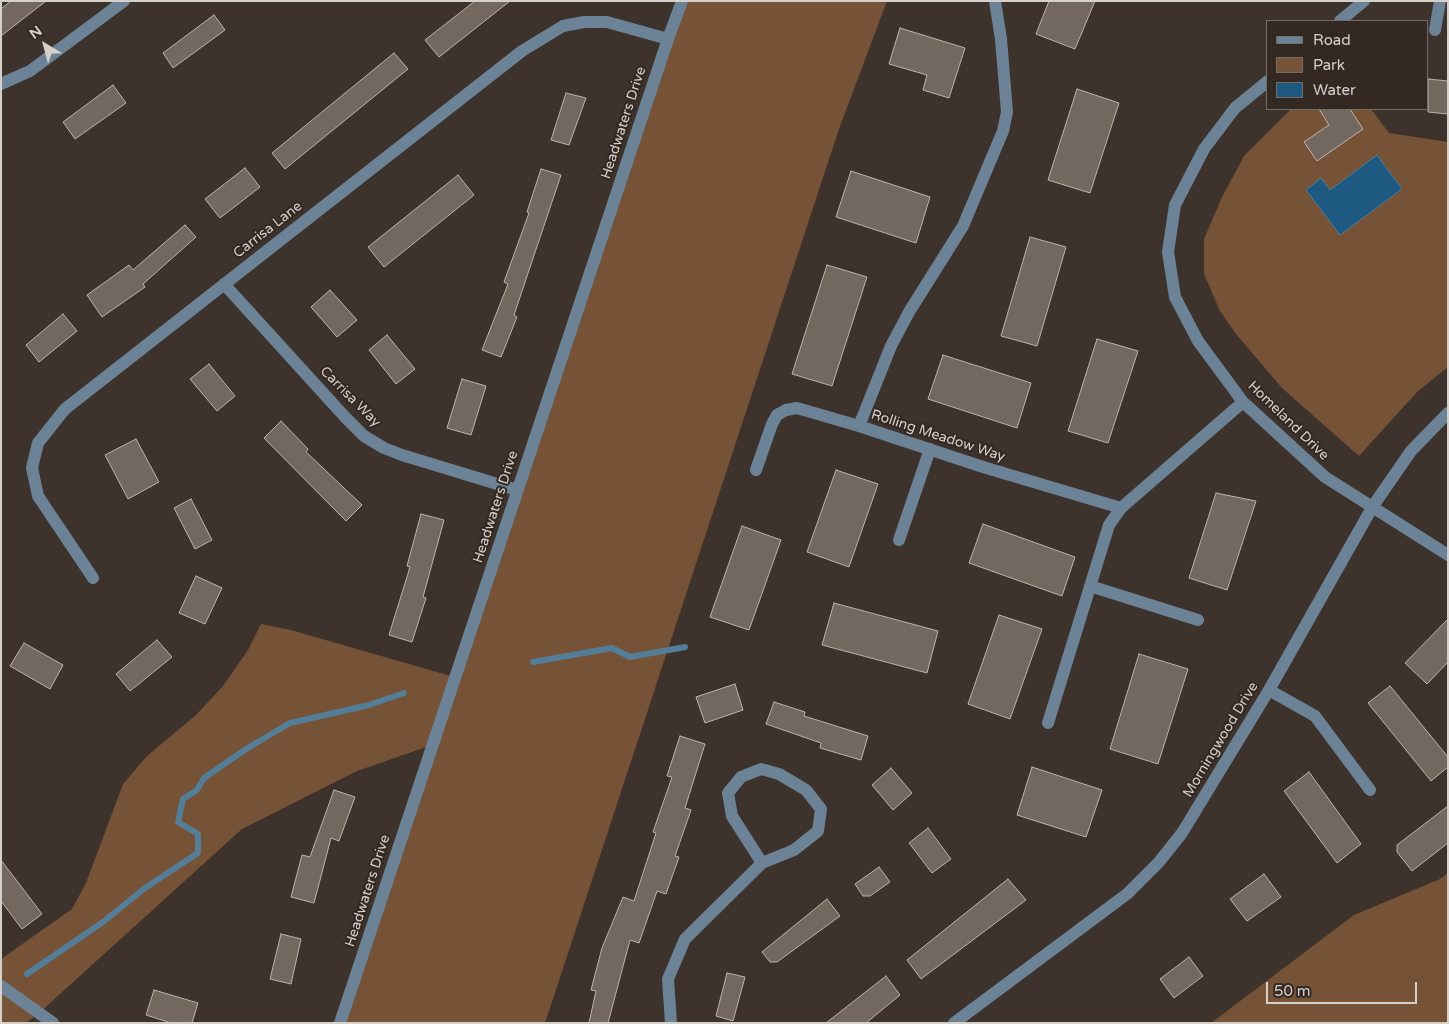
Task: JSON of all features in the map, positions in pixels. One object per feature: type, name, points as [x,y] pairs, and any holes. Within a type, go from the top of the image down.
[{"type":"street","points":[[1,84],[30,70],[124,1]]},
{"type":"street","name":"Headwaters Drive","points":[[340,1023],[682,1]]},
{"type":"street","name":"Rolling Meadow Way","points":[[995,1],[1001,39],[1007,112],[1003,131],[963,226],[909,312],[891,346],[859,426],[1121,508]]},
{"type":"street","points":[[1341,20],[1363,1]]},
{"type":"street","points":[[1435,30],[1440,1]]},
{"type":"street","name":"Carrisa Lane","points":[[93,578],[38,496],[32,468],[38,443],[65,409],[522,51],[563,26],[584,22],[607,22],[668,39]]},
{"type":"street","name":"Homeland Drive","points":[[1266,83],[1235,108],[1204,149],[1175,205],[1168,252],[1175,297],[1198,341],[1243,402],[1325,477],[1448,555]]},
{"type":"street","name":"Carrisa Way","points":[[224,284],[344,417],[364,436],[384,448],[402,455],[517,490]]},
{"type":"street","points":[[1048,723],[1109,525],[1121,508],[1243,402]]},
{"type":"street","points":[[756,470],[772,424],[777,415],[786,410],[797,408],[859,426]]},
{"type":"street","name":"Morningwood Drive","points":[[954,1023],[1126,894],[1159,862],[1182,833],[1269,690],[1373,506],[1411,451],[1448,413]]},
{"type":"street","points":[[899,540],[930,449]]},
{"type":"street","points":[[1090,586],[1198,620]]},
{"type":"street","points":[[1269,690],[1315,716],[1370,790]]},
{"type":"street","points":[[671,1023],[668,979],[685,939],[762,863],[794,850],[818,831],[821,809],[806,790],[779,774],[762,769],[741,777],[728,793],[732,816],[762,863]]},
{"type":"street","points":[[1,986],[53,1023]]},
{"type":"green space","points":[[682,1],[887,1],[839,129],[545,1023],[340,1023],[432,745],[357,771],[242,829],[39,1013],[26,1023],[1,1023],[1,959],[72,909],[86,883],[123,784],[147,756],[196,715],[223,686],[248,650],[261,624],[291,630],[454,677]]},
{"type":"green space","points":[[1290,110],[1372,110],[1389,133],[1448,142],[1448,367],[1417,392],[1359,456],[1282,388],[1236,334],[1220,311],[1204,274],[1204,239],[1222,197],[1244,156]]},
{"type":"green space","points":[[1448,873],[1448,1023],[1211,1023],[1354,915],[1440,879]]},
{"type":"water","points":[[1377,155],[1402,189],[1340,235],[1306,190],[1321,178],[1330,190]]},
{"type":"building","points":[[11,1],[46,1],[1,36],[1,9]]},
{"type":"building","points":[[475,1],[510,1],[439,57],[425,40]]},
{"type":"building","points":[[1049,1],[1095,1],[1075,49],[1036,34]]},
{"type":"building","points":[[214,15],[225,30],[173,68],[163,53]]},
{"type":"building","points":[[900,28],[965,48],[949,98],[923,90],[927,75],[889,64]]},
{"type":"building","points":[[394,53],[408,69],[285,169],[272,153]]},
{"type":"building","points":[[1429,79],[1448,81],[1448,114],[1428,112]]},
{"type":"building","points":[[113,85],[126,103],[75,139],[63,122]]},
{"type":"building","points":[[1077,89],[1119,103],[1090,193],[1048,180]]},
{"type":"building","points":[[566,93],[586,98],[569,145],[551,140]]},
{"type":"building","points":[[1320,110],[1351,110],[1363,129],[1317,161],[1304,142],[1329,125]]},
{"type":"building","points":[[245,168],[260,187],[220,218],[205,199]]},
{"type":"building","points":[[541,169],[561,175],[514,315],[517,317],[501,357],[482,350],[508,284],[504,282],[529,213],[527,212]]},
{"type":"building","points":[[851,171],[930,197],[916,243],[836,217]]},
{"type":"building","points":[[458,175],[474,195],[384,267],[368,247]]},
{"type":"building","points":[[185,225],[196,237],[143,284],[145,287],[102,317],[87,295],[129,265],[133,270]]},
{"type":"building","points":[[1030,237],[1066,247],[1037,346],[1001,336]]},
{"type":"building","points":[[827,265],[867,277],[832,386],[792,374]]},
{"type":"building","points":[[330,290],[357,320],[337,337],[311,307]]},
{"type":"building","points":[[63,314],[77,331],[39,362],[26,345]]},
{"type":"building","points":[[387,335],[415,369],[396,384],[369,350]]},
{"type":"building","points":[[1097,339],[1138,351],[1108,443],[1068,431]]},
{"type":"building","points":[[943,355],[1031,383],[1017,428],[928,399]]},
{"type":"building","points":[[209,364],[235,396],[217,411],[190,379]]},
{"type":"building","points":[[462,379],[486,386],[471,435],[447,428]]},
{"type":"building","points":[[281,421],[308,449],[306,452],[362,505],[346,521],[264,438]]},
{"type":"building","points":[[136,439],[159,482],[128,499],[105,455]]},
{"type":"building","points":[[836,470],[878,484],[849,567],[807,552]]},
{"type":"building","points":[[1216,493],[1256,501],[1227,590],[1189,578]]},
{"type":"building","points":[[191,499],[212,540],[195,549],[174,508]]},
{"type":"building","points":[[421,514],[444,520],[423,597],[426,598],[412,642],[389,635],[410,567],[407,566]]},
{"type":"building","points":[[983,524],[1075,557],[1062,596],[969,563]]},
{"type":"building","points":[[742,526],[781,540],[749,630],[710,617]]},
{"type":"building","points":[[196,576],[222,588],[205,624],[179,613]]},
{"type":"building","points":[[834,603],[938,631],[927,673],[822,645]]},
{"type":"building","points":[[999,615],[1042,629],[1010,719],[968,704]]},
{"type":"building","points":[[1448,619],[1448,662],[1427,684],[1405,663]]},
{"type":"building","points":[[157,640],[172,657],[130,691],[116,674]]},
{"type":"building","points":[[24,643],[63,665],[50,689],[10,666]]},
{"type":"building","points":[[1139,654],[1188,669],[1158,764],[1110,749]]},
{"type":"building","points":[[735,684],[743,710],[705,723],[696,697]]},
{"type":"building","points":[[1390,686],[1448,757],[1448,767],[1431,781],[1368,703]]},
{"type":"building","points":[[774,702],[805,712],[804,716],[868,736],[861,760],[820,748],[821,743],[766,724]]},
{"type":"building","points":[[680,736],[705,744],[685,808],[691,810],[675,856],[679,857],[666,894],[657,891],[639,943],[630,940],[608,1023],[589,1023],[596,991],[591,990],[602,948],[623,897],[634,901],[656,833],[653,832],[672,777],[667,776]]},
{"type":"building","points":[[1032,767],[1102,790],[1086,837],[1017,815]]},
{"type":"building","points":[[891,768],[912,793],[893,810],[872,785]]},
{"type":"building","points":[[1309,772],[1361,844],[1337,863],[1284,791]]},
{"type":"building","points":[[334,790],[355,797],[339,841],[331,838],[314,903],[291,897],[302,855],[310,857]]},
{"type":"building","points":[[1448,806],[1448,843],[1412,871],[1397,852],[1397,845]]},
{"type":"building","points":[[928,828],[951,859],[932,873],[909,843]]},
{"type":"building","points":[[1,860],[42,914],[22,929],[1,901]]},
{"type":"building","points":[[879,867],[890,882],[870,896],[863,896],[855,884]]},
{"type":"building","points":[[1264,874],[1281,897],[1247,921],[1230,899]]},
{"type":"building","points":[[1008,879],[1026,900],[921,979],[907,960]]},
{"type":"building","points":[[827,899],[840,916],[777,962],[770,962],[762,952]]},
{"type":"building","points":[[281,934],[301,939],[291,984],[270,979]]},
{"type":"building","points":[[1189,957],[1203,976],[1174,998],[1160,979]]},
{"type":"building","points":[[727,973],[745,977],[733,1021],[716,1016]]},
{"type":"building","points":[[886,976],[900,995],[866,1023],[826,1023]]},
{"type":"building","points":[[154,990],[198,1003],[192,1023],[171,1023],[146,1015]]},
{"type":"waterway","points":[[533,662],[612,648],[630,657],[685,647]]},
{"type":"waterway","points":[[27,974],[103,922],[145,888],[198,853],[198,834],[178,822],[183,799],[197,790],[204,778],[246,749],[290,723],[369,705],[404,693]]}]
